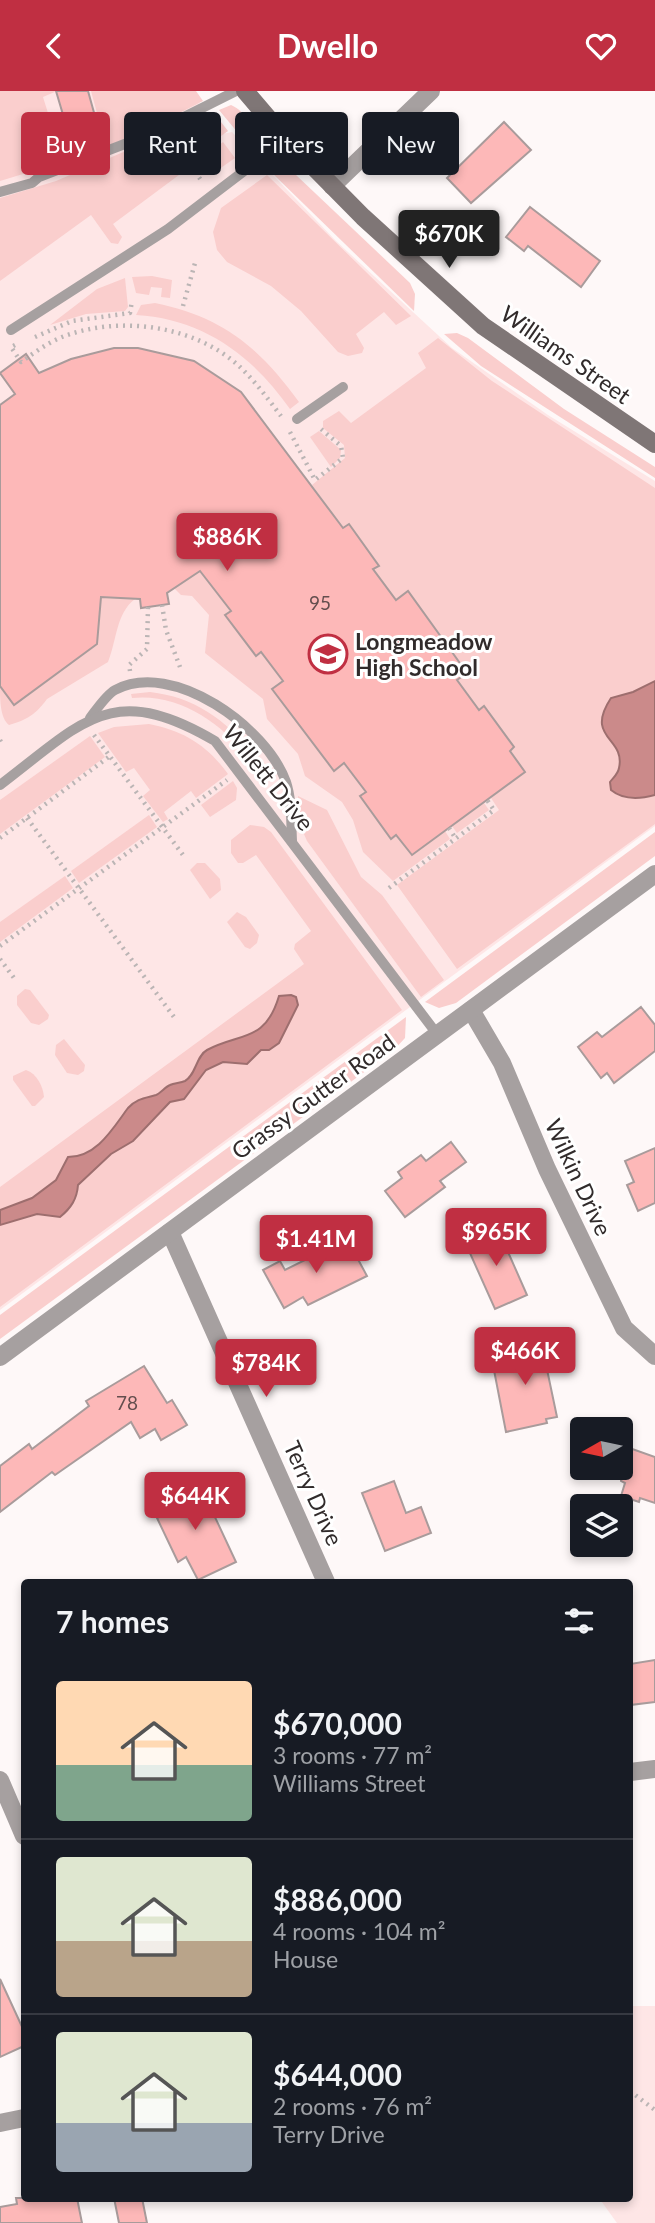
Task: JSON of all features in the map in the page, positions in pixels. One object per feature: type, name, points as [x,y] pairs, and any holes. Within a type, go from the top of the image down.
[{"type":"main road","name":"Williams Street","points":[[245,91],[263,112]]},
{"type":"main road","name":"Williams Street","points":[[321,175],[483,326],[655,445]]},
{"type":"street","points":[[332,186],[431,91]]},
{"type":"street","name":"Grassy Gutter Road","points":[[0,1357],[655,874]]},
{"type":"street","name":"Wilkin Drive","points":[[471,1010],[502,1063],[547,1170],[624,1328],[655,1356]]},
{"type":"street","name":"Terry Drive","points":[[170,1232],[325,1579]]},
{"type":"street","points":[[633,1772],[655,1769]]},
{"type":"street","points":[[0,1780],[21,1829]]},
{"type":"street","points":[[0,2123],[21,2119]]},
{"type":"lane","points":[[0,192],[32,183],[39,177],[148,135],[236,91]]},
{"type":"lane","points":[[11,330],[168,229],[239,175]]},
{"type":"lane","points":[[297,419],[343,387]]},
{"type":"lane","points":[[89,719],[113,691],[133,683],[171,685],[206,698],[251,733],[283,775],[289,794],[293,844]]},
{"type":"lane","name":"Willett Drive","points":[[0,785],[89,719],[109,712],[143,711],[180,720],[215,741],[438,1034]]},
{"type":"path","points":[[183,306],[195,263]]},
{"type":"path","points":[[34,337],[72,321],[130,313],[132,301]]},
{"type":"path","points":[[21,343],[11,347],[21,362],[49,343],[97,329],[144,325],[182,333],[216,349],[239,365],[284,421],[315,480],[340,462],[343,452],[341,446],[321,429]]},
{"type":"path","points":[[162,605],[166,630],[180,667]]},
{"type":"path","points":[[129,664],[146,649],[148,607]]},
{"type":"path","points":[[94,735],[183,855]]},
{"type":"path","points":[[0,838],[110,756]]},
{"type":"path","points":[[0,946],[230,777]]},
{"type":"path","points":[[389,888],[495,810],[487,800]]},
{"type":"path","points":[[27,818],[174,1017]]},
{"type":"path","points":[[449,828],[456,839]]},
{"type":"path","points":[[0,959],[14,978]]},
{"type":"path","points":[[633,2093],[655,2110]]},
{"type":"shaded area","name":"Longmeadow High School","points":[[0,91],[190,91],[206,112],[124,112],[124,175],[221,175],[221,133],[232,132],[235,135],[235,175],[273,175],[336,241],[452,348],[548,415],[655,481],[655,826],[0,1310]]},
{"type":"shaded area","points":[[0,91],[57,91],[43,97],[48,112],[21,112],[21,175],[0,181]]},
{"type":"shaded area","points":[[91,91],[196,91],[203,101],[181,112],[124,112],[124,139],[110,145],[110,112],[97,112]]},
{"type":"shaded area","points":[[231,105],[241,112],[235,112],[235,129],[221,112],[219,110]]},
{"type":"shaded area","points":[[221,122],[228,131],[221,136]]},
{"type":"shaded area","points":[[223,142],[235,158],[221,168]]},
{"type":"shaded area","points":[[124,152],[124,175],[179,175],[113,224],[122,237],[118,244],[111,243],[91,215],[0,281],[0,198],[70,175],[110,175],[110,158]]},
{"type":"shaded area","points":[[267,175],[411,316],[396,325],[384,312],[356,334],[364,348],[362,353],[348,356],[338,352],[301,311],[271,286],[227,262],[217,250],[213,232],[221,208]]},
{"type":"shaded area","points":[[274,175],[296,175],[410,283],[415,294],[414,311]]},
{"type":"shaded area","points":[[152,276],[172,280],[170,298],[161,297],[162,288],[151,287],[149,295],[136,293],[132,277]]},
{"type":"shaded area","points":[[125,278],[128,307],[125,311],[86,314],[50,325],[97,289]]},
{"type":"shaded area","points":[[155,303],[201,317],[238,337],[269,365],[299,402],[290,409],[259,372],[224,343],[204,332],[160,318],[136,315],[141,305]]},
{"type":"shaded area","points":[[457,333],[468,338],[564,409],[655,467],[655,478],[481,366],[444,334]]},
{"type":"shaded area","points":[[438,338],[492,381],[655,488],[655,824],[457,969],[397,885],[499,810],[491,798],[524,772],[510,751],[514,747],[485,707],[479,710],[457,680],[467,673],[408,591],[396,600],[373,569],[379,565],[350,525],[343,528],[312,485],[345,458],[344,445],[323,428],[323,421],[339,411],[351,423],[426,368],[418,353]]},
{"type":"shaded area","points":[[319,431],[341,450],[340,458],[331,467],[310,437]]},
{"type":"shaded area","points":[[200,571],[231,611],[225,615],[261,652],[283,681],[273,689],[333,770],[344,763],[366,792],[360,797],[391,838],[396,835],[412,855],[445,831],[450,839],[393,881],[363,852],[353,820],[342,802],[305,776],[298,754],[267,719],[263,699],[205,653],[209,615],[192,596],[181,595],[174,588]]},
{"type":"shaded area","points":[[101,596],[135,599],[120,619],[108,662],[47,699],[31,716],[9,725],[2,713],[0,686],[14,705],[97,644]]},
{"type":"shaded area","points":[[655,681],[655,795],[638,798],[621,796],[611,790],[610,782],[616,775],[620,758],[604,730],[604,712],[611,698],[633,692]]},
{"type":"shaded area","points":[[150,692],[181,699],[207,712],[231,730],[252,753],[247,756],[224,732],[197,712],[166,700],[132,698],[131,694]]},
{"type":"shaded area","points":[[149,724],[194,741],[212,755],[228,774],[196,798],[191,791],[164,812],[168,819],[163,822],[143,796],[150,790],[134,768],[126,772],[98,733],[114,727]]},
{"type":"shaded area","points":[[90,736],[105,757],[0,834],[0,800]]},
{"type":"shaded area","points":[[233,781],[237,788],[236,800],[210,817],[201,805]]},
{"type":"shaded area","points":[[298,796],[327,810],[361,877],[382,895],[444,980],[421,997],[307,841],[300,825]]},
{"type":"shaded area","points":[[484,803],[489,810],[457,833],[452,826]]},
{"type":"shaded area","points":[[149,815],[157,827],[79,883],[71,871]]},
{"type":"shaded area","points":[[250,825],[264,827],[271,832],[402,1010],[0,1307],[0,1187],[304,964],[294,949],[295,944],[311,931],[256,855],[238,863],[231,853],[231,840]]},
{"type":"shaded area","points":[[655,832],[655,856],[456,1003],[439,1008],[425,1002]]},
{"type":"shaded area","points":[[197,863],[205,863],[220,879],[221,890],[210,899],[190,870]]},
{"type":"shaded area","points":[[65,876],[73,888],[0,942],[0,922]]},
{"type":"shaded area","points":[[237,912],[246,917],[259,935],[257,943],[250,949],[245,947],[227,922]]},
{"type":"shaded area","points":[[25,989],[30,990],[49,1015],[48,1019],[39,1025],[31,1023],[17,1005],[17,996]]},
{"type":"shaded area","points":[[279,996],[296,997],[298,1005],[279,1043],[269,1050],[261,1050],[247,1064],[223,1062],[206,1070],[184,1099],[170,1102],[133,1141],[111,1154],[78,1185],[73,1203],[60,1217],[37,1214],[0,1225],[0,1210],[32,1198],[56,1180],[68,1157],[78,1156],[96,1147],[131,1105],[158,1094],[170,1085],[185,1081],[192,1074],[203,1053],[259,1029],[267,1022]]},
{"type":"shaded area","points":[[406,1017],[405,1038],[393,1051],[0,1339],[0,1315]]},
{"type":"shaded area","points":[[64,1039],[85,1065],[84,1071],[78,1075],[67,1073],[55,1055],[56,1045]]},
{"type":"shaded area","points":[[26,1070],[36,1077],[44,1097],[35,1106],[32,1106],[13,1080],[13,1076]]},
{"type":"shaded area","points":[[633,2006],[655,2006],[655,2223],[617,2223],[602,2202],[633,2202]]},
{"type":"building","points":[[56,91],[88,91],[94,112],[62,112]]},
{"type":"building","points":[[504,122],[531,150],[471,203],[447,178],[450,175],[459,175],[459,166]]},
{"type":"building","points":[[530,207],[600,261],[581,287],[528,246],[524,251],[506,237]]},
{"type":"building","points":[[114,348],[138,348],[194,361],[241,392],[343,528],[349,524],[379,566],[373,569],[396,600],[408,591],[467,673],[457,680],[479,710],[484,706],[514,747],[510,751],[525,772],[412,855],[396,835],[391,839],[360,796],[366,792],[344,763],[334,771],[272,689],[283,681],[261,652],[256,656],[225,615],[231,611],[200,571],[167,593],[169,604],[141,608],[140,599],[101,597],[97,644],[14,705],[0,686],[0,405],[15,394],[0,373],[26,354],[39,373],[71,359]]},
{"type":"building","points":[[641,1007],[655,1025],[655,1051],[614,1083],[607,1073],[601,1078],[578,1047],[597,1032],[602,1037]]},
{"type":"building","points":[[451,1142],[466,1162],[440,1181],[445,1187],[405,1217],[385,1191],[402,1178],[398,1172],[421,1155],[426,1161]]},
{"type":"building","points":[[655,1148],[655,1203],[638,1211],[627,1185],[634,1182],[625,1161]]},
{"type":"building","points":[[497,1227],[527,1295],[495,1309],[465,1242]]},
{"type":"building","points":[[347,1239],[367,1276],[308,1305],[303,1297],[284,1308],[263,1270],[280,1261],[285,1270]]},
{"type":"building","points":[[541,1341],[557,1417],[546,1419],[547,1423],[506,1432],[493,1365],[504,1363],[501,1350]]},
{"type":"building","points":[[144,1366],[167,1403],[172,1400],[187,1425],[161,1440],[155,1429],[140,1438],[131,1422],[55,1475],[52,1472],[0,1512],[0,1466],[29,1444],[32,1449],[89,1406],[86,1401]]},
{"type":"building","points":[[634,1450],[655,1457],[655,1503],[640,1498],[639,1502],[633,1500],[633,1494],[622,1494],[625,1483],[621,1481],[634,1481]]},
{"type":"building","points":[[394,1481],[406,1513],[421,1507],[431,1533],[385,1551],[362,1493]]},
{"type":"building","points":[[199,1483],[236,1562],[197,1579],[186,1557],[178,1562],[157,1518],[167,1513],[161,1501]]},
{"type":"building","points":[[655,1660],[655,1702],[633,1705],[633,1664]]},
{"type":"building","points":[[0,1979],[21,2024],[21,2047],[0,2057]]},
{"type":"building","points":[[16,2198],[21,2198],[21,2202],[78,2202],[82,2223],[0,2223],[0,2207],[17,2204]]},
{"type":"building","points":[[115,2202],[143,2202],[147,2223],[119,2223]]},
{"type":"place","name":"Longmeadow High School","points":[[328,654]]}]
